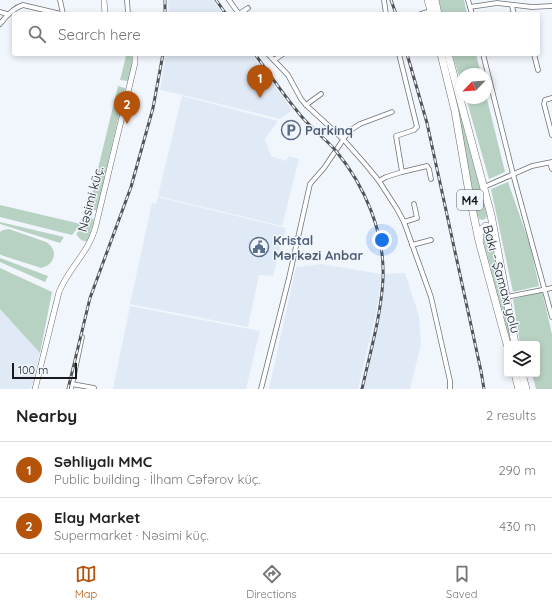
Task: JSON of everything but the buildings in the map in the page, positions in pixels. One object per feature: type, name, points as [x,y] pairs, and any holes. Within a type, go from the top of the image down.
[{"type":"highway","points":[[428,0],[431,12]]},
{"type":"highway","points":[[435,0],[438,12]]},
{"type":"highway","name":"Bakı - Şamaxı yolu","points":[[441,56],[484,260],[506,341]]},
{"type":"highway","name":"Bakı - Şamaxı yolu","points":[[449,56],[485,190],[500,258],[515,341]]},
{"type":"highway","points":[[470,198],[478,222],[488,220],[485,190]]},
{"type":"highway","points":[[484,260],[480,233],[481,229],[486,226],[492,230],[500,258]]},
{"type":"highway","points":[[516,377],[519,389]]},
{"type":"highway","points":[[523,377],[526,389]]},
{"type":"street","points":[[22,0],[23,5]]},
{"type":"street","points":[[60,0],[62,12]]},
{"type":"street","points":[[104,0],[105,12]]},
{"type":"street","points":[[127,0],[128,12]]},
{"type":"street","points":[[228,0],[237,12]]},
{"type":"street","points":[[384,0],[386,12]]},
{"type":"street","points":[[468,0],[471,12]]},
{"type":"street","points":[[470,7],[498,2],[512,6],[552,6]]},
{"type":"street","points":[[0,24],[7,14],[23,5],[53,12]]},
{"type":"street","points":[[512,6],[514,12]]},
{"type":"street","points":[[242,12],[248,8]]},
{"type":"street","points":[[0,12],[7,14]]},
{"type":"street","name":"Nəsimi küç.","points":[[35,389],[59,292],[90,242],[95,229],[135,63],[135,56]]},
{"type":"street","points":[[270,56],[288,75],[301,99],[306,105],[343,139],[391,197],[404,222],[433,304],[450,381],[450,389]]},
{"type":"street","points":[[274,60],[280,56]]},
{"type":"street","points":[[399,56],[417,127],[416,129],[396,136],[402,172]]},
{"type":"street","points":[[483,56],[552,317]]},
{"type":"street","points":[[534,56],[538,70]]},
{"type":"street","points":[[306,105],[321,94]]},
{"type":"street","points":[[552,98],[545,100],[544,104],[552,135]]},
{"type":"street","points":[[262,389],[310,184],[324,168],[349,131],[392,112]]},
{"type":"street","points":[[485,190],[513,174],[532,166],[551,162],[552,169]]},
{"type":"street","points":[[379,181],[402,172],[427,166],[431,179]]},
{"type":"street","points":[[404,222],[417,218],[414,204]]},
{"type":"street","points":[[412,245],[431,240]]},
{"type":"street","points":[[507,297],[552,288]]},
{"type":"street","points":[[71,389],[82,337]]},
{"type":"street","points":[[72,384],[94,388]]},
{"type":"shaded area","points":[[168,0],[213,0],[222,12],[169,12]]},
{"type":"shaded area","points":[[166,56],[253,56],[292,110],[280,119],[160,90]]},
{"type":"shaded area","points":[[182,96],[278,121],[265,139],[271,156],[286,161],[289,156],[299,159],[282,226],[158,196]]},
{"type":"shaded area","points":[[158,197],[286,228],[273,276],[259,275],[248,327],[130,304],[152,203],[156,204]]},
{"type":"shaded area","points":[[322,264],[381,274],[378,304],[358,389],[269,389],[296,267]]},
{"type":"shaded area","points":[[405,273],[419,316],[421,344],[410,389],[360,389],[379,304],[382,274]]},
{"type":"shaded area","points":[[130,306],[260,331],[246,389],[113,389]]},
{"type":"shaded area","points":[[0,309],[40,353],[31,389],[0,389]]},
{"type":"green space","points":[[439,0],[464,0],[467,12],[442,12]]},
{"type":"green space","points":[[126,56],[132,56],[133,62],[128,81],[120,80]]},
{"type":"green space","points":[[453,56],[476,56],[480,68],[457,68]]},
{"type":"green space","points":[[118,86],[125,88],[97,210],[88,210]]},
{"type":"green space","points":[[456,104],[487,217],[483,220],[479,219]]},
{"type":"green space","points":[[468,104],[488,104],[505,172],[489,179]]},
{"type":"green space","points":[[508,182],[530,245],[539,286],[513,292],[491,189]]},
{"type":"green space","points":[[0,205],[81,224],[72,235],[0,217]]},
{"type":"green space","points":[[87,215],[94,220],[89,239],[84,241],[76,234],[85,225]]},
{"type":"green space","points":[[0,222],[64,237],[60,243],[0,224]]},
{"type":"green space","points":[[9,229],[46,242],[50,245],[53,249],[54,257],[50,264],[41,268],[1,255],[0,232]]},
{"type":"green space","points":[[487,229],[492,235],[510,341],[482,236]]},
{"type":"green space","points":[[0,258],[48,276],[45,282],[0,262]]},
{"type":"green space","points":[[0,268],[52,292],[40,353],[0,309]]},
{"type":"green space","points":[[542,292],[552,334],[552,389],[536,389],[533,377],[540,377],[540,341],[520,341],[513,299]]},
{"type":"railway","points":[[165,0],[165,12]]},
{"type":"railway","points":[[216,0],[225,12]]},
{"type":"railway","points":[[391,0],[395,12]]},
{"type":"railway","points":[[68,389],[90,298],[131,187],[153,108],[163,56]]},
{"type":"railway","points":[[256,56],[296,109],[336,151],[356,179],[377,228],[383,262],[382,293],[375,334],[362,389]]},
{"type":"railway","points":[[408,56],[427,123],[484,389]]},
{"type":"place","name":"Səhliyalı MMC","points":[[260,98]]},
{"type":"place","name":"Elay Market","points":[[127,124]]},
{"type":"place","name":"Parkinq","points":[[291,130]]},
{"type":"place","name":"Kristal Mərkəzi Anbar","points":[[259,247]]}]
